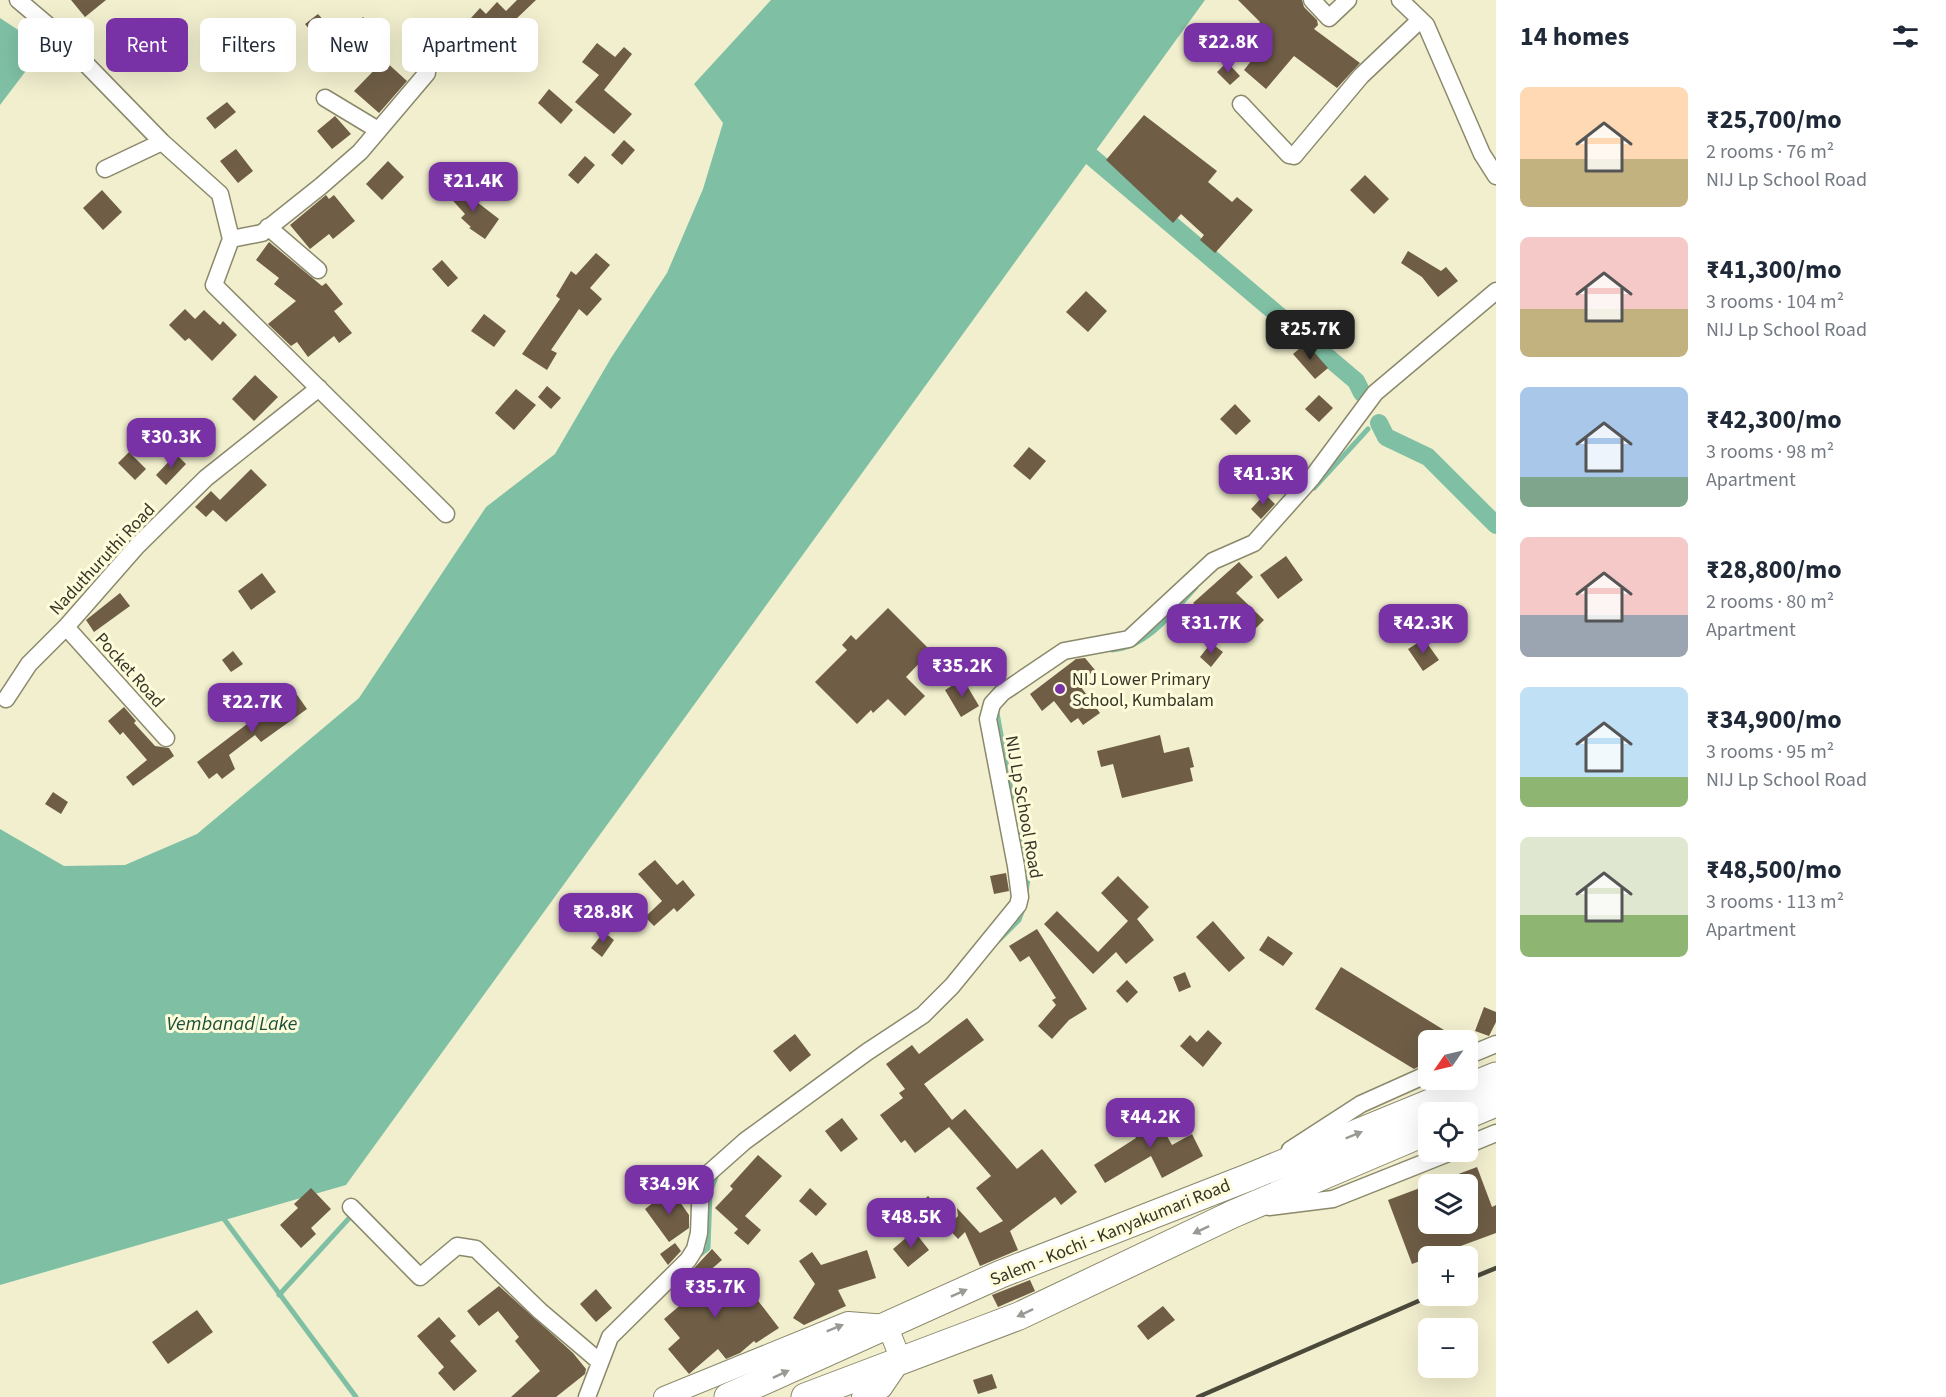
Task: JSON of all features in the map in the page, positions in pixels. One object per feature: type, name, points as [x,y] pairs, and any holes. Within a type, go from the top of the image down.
[{"type":"highway","name":"Salem - Kochi - Kanyakumari Road","points":[[728,1397],[1001,1274],[1247,1178],[1496,1076]]},
{"type":"highway","points":[[1478,1110],[1496,1103]]},
{"type":"highway","name":"Salem - Kochi - Kanyakumari Road","points":[[805,1397],[1019,1316],[1233,1214],[1418,1135]]},
{"type":"street","points":[[18,0],[50,27],[162,142],[220,194],[231,238],[214,285],[446,514]]},
{"type":"street","points":[[1312,0],[1327,20],[1348,0]]},
{"type":"street","points":[[1400,0],[1426,25],[1482,154],[1496,176]]},
{"type":"street","points":[[1241,104],[1289,155],[1294,156],[1361,76],[1420,20]]},
{"type":"street","points":[[231,238],[262,233],[360,152],[428,73]]},
{"type":"street","points":[[325,98],[378,130]]},
{"type":"street","points":[[105,169],[162,142]]},
{"type":"street","points":[[268,227],[318,270]]},
{"type":"street","name":"NIJ Lp School Road","points":[[587,1397],[610,1337],[688,1260],[695,1249],[701,1180],[754,1135],[867,1052],[923,1015],[952,986],[1018,905],[1020,897],[1016,866],[988,719],[992,704],[1002,693],[1064,651],[1129,639],[1213,561],[1254,543],[1311,480],[1375,393],[1496,291]]},
{"type":"street","name":"Naduthuruthi Road","points":[[6,699],[29,664],[66,627],[137,546],[206,478],[319,388]]},
{"type":"street","name":"Pocket Road","points":[[66,627],[166,738]]},
{"type":"street","points":[[1478,1051],[1496,1044]]},
{"type":"street","points":[[1247,1178],[1360,1104],[1418,1078]]},
{"type":"street","points":[[1478,1140],[1496,1133]]},
{"type":"street","points":[[1233,1214],[1332,1199],[1426,1162]]},
{"type":"street","points":[[351,1207],[420,1277],[457,1246],[476,1249],[540,1311],[600,1362]]},
{"type":"street","points":[[664,1397],[848,1322],[887,1325],[901,1360],[882,1388],[862,1397]]},
{"type":"water","name":"Vembanad Lake","points":[[771,0],[1205,0],[346,1185],[0,1285],[0,829],[64,866],[125,865],[197,834],[359,698],[486,507],[555,454],[611,358],[667,273],[703,189],[723,123],[694,84]]},
{"type":"water","points":[[0,18],[18,30],[18,72],[25,72],[0,105]]},
{"type":"building","points":[[71,0],[106,0],[85,17]]},
{"type":"building","points":[[517,0],[536,0],[517,18],[471,18],[480,8],[486,14],[497,2],[506,11]]},
{"type":"building","points":[[1238,0],[1302,0],[1304,7],[1317,20],[1318,25],[1314,29],[1360,63],[1337,88],[1294,56],[1266,89],[1244,70],[1263,46],[1249,35],[1260,22]]},
{"type":"building","points":[[597,43],[615,57],[624,47],[632,54],[604,90],[632,114],[614,134],[575,102],[599,75],[582,62]]},
{"type":"building","points":[[1227,62],[1240,76],[1230,85],[1217,72]]},
{"type":"building","points":[[390,65],[407,81],[379,113],[354,91],[372,72],[390,72]]},
{"type":"building","points":[[549,89],[573,110],[561,124],[538,103]]},
{"type":"building","points":[[227,102],[236,112],[215,129],[206,118]]},
{"type":"building","points":[[1144,115],[1217,171],[1208,182],[1232,202],[1237,197],[1253,210],[1215,253],[1200,240],[1204,235],[1181,214],[1173,223],[1106,160]]},
{"type":"building","points":[[335,116],[351,134],[332,149],[317,131]]},
{"type":"building","points":[[624,140],[635,150],[622,165],[611,155]]},
{"type":"building","points":[[236,149],[253,171],[238,183],[220,161]]},
{"type":"building","points":[[585,156],[595,165],[578,184],[568,175]]},
{"type":"building","points":[[388,161],[404,177],[382,200],[366,184]]},
{"type":"building","points":[[1365,175],[1389,199],[1374,214],[1350,190]]},
{"type":"building","points":[[455,185],[499,219],[485,239],[469,228],[471,227],[461,218],[465,214],[446,193]]},
{"type":"building","points":[[102,190],[122,212],[103,230],[83,208]]},
{"type":"building","points":[[326,195],[329,199],[334,195],[355,221],[333,239],[329,234],[310,249],[290,225]]},
{"type":"building","points":[[269,242],[322,286],[326,283],[343,304],[334,311],[352,333],[339,343],[334,336],[308,357],[297,342],[291,346],[268,324],[296,301],[274,284],[279,278],[256,260]]},
{"type":"building","points":[[1408,251],[1441,271],[1446,267],[1458,281],[1438,297],[1422,277],[1401,263]]},
{"type":"building","points":[[596,253],[610,265],[590,288],[602,299],[587,316],[579,309],[551,350],[557,353],[547,370],[522,354],[560,299],[556,296],[571,271],[576,275]]},
{"type":"building","points":[[442,260],[458,278],[448,287],[432,269]]},
{"type":"building","points":[[1086,291],[1107,311],[1088,332],[1066,312]]},
{"type":"building","points":[[185,309],[195,319],[204,310],[220,325],[223,321],[237,335],[212,361],[189,338],[185,341],[169,325]]},
{"type":"building","points":[[484,314],[506,331],[494,347],[471,331]]},
{"type":"building","points":[[1306,343],[1328,368],[1315,379],[1293,354]]},
{"type":"building","points":[[255,375],[278,397],[254,421],[232,399]]},
{"type":"building","points":[[547,386],[561,398],[551,409],[538,397]]},
{"type":"building","points":[[516,389],[536,405],[514,430],[495,413]]},
{"type":"building","points":[[1319,395],[1333,408],[1319,422],[1305,409]]},
{"type":"building","points":[[1235,404],[1251,421],[1236,435],[1220,419]]},
{"type":"building","points":[[1029,447],[1046,461],[1030,480],[1013,466]]},
{"type":"building","points":[[129,452],[146,469],[135,480],[118,463]]},
{"type":"building","points":[[176,454],[186,464],[166,485],[156,475]]},
{"type":"building","points":[[251,469],[267,485],[226,522],[213,510],[206,517],[195,507],[211,491],[220,500]]},
{"type":"building","points":[[1265,494],[1275,504],[1261,519],[1251,509]]},
{"type":"building","points":[[1286,556],[1303,580],[1278,599],[1260,575]]},
{"type":"building","points":[[1239,562],[1253,577],[1236,593],[1264,620],[1246,638],[1217,609],[1207,618],[1193,603]]},
{"type":"building","points":[[262,573],[276,592],[251,610],[238,591]]},
{"type":"building","points":[[120,593],[130,606],[94,632],[86,620]]},
{"type":"building","points":[[888,608],[931,651],[906,677],[925,696],[905,716],[888,699],[873,713],[871,710],[857,724],[815,682],[847,650],[842,645],[851,635],[856,640]]},
{"type":"building","points":[[1424,639],[1439,660],[1423,671],[1408,649]]},
{"type":"building","points":[[1211,643],[1223,652],[1211,667],[1200,657]]},
{"type":"building","points":[[233,651],[243,664],[231,672],[222,660]]},
{"type":"building","name":"NIJ Lower Primary School, Kumbalam","points":[[1085,658],[1095,670],[1078,683],[1100,713],[1083,725],[1078,718],[1071,723],[1054,701],[1042,711],[1030,694],[1076,659]]},
{"type":"building","points":[[963,679],[979,706],[961,717],[945,690]]},
{"type":"building","points":[[293,689],[307,709],[261,742],[255,735],[229,755],[235,769],[222,779],[217,773],[209,779],[197,762]]},
{"type":"building","points":[[124,707],[136,721],[134,723],[155,746],[169,748],[174,756],[133,786],[126,777],[147,760],[123,732],[120,735],[108,721]]},
{"type":"building","points":[[1160,735],[1164,753],[1189,747],[1194,767],[1190,768],[1193,781],[1122,798],[1113,764],[1101,767],[1097,751]]},
{"type":"building","points":[[53,792],[68,802],[61,814],[45,804]]},
{"type":"building","points":[[655,860],[677,885],[683,880],[695,895],[677,912],[674,908],[654,926],[645,917],[662,901],[638,874]]},
{"type":"building","points":[[1006,873],[1009,891],[994,894],[990,876]]},
{"type":"building","points":[[1118,876],[1149,907],[1137,919],[1154,940],[1126,964],[1116,952],[1093,974],[1044,924],[1057,911],[1098,952],[1128,921],[1101,893]]},
{"type":"building","points":[[1213,921],[1245,958],[1229,972],[1196,937]]},
{"type":"building","points":[[1037,929],[1087,1009],[1069,1020],[1052,1039],[1038,1026],[1056,1005],[1052,1000],[1056,998],[1029,956],[1020,962],[1009,946]]},
{"type":"building","points":[[604,932],[614,940],[602,957],[591,948]]},
{"type":"building","points":[[1268,936],[1293,953],[1283,966],[1259,950]]},
{"type":"building","points":[[1341,967],[1444,1030],[1418,1030],[1418,1067],[1414,1069],[1315,1009]]},
{"type":"building","points":[[1185,972],[1191,987],[1179,992],[1173,977]]},
{"type":"building","points":[[1127,980],[1138,992],[1127,1003],[1116,991]]},
{"type":"building","points":[[1484,1007],[1496,1012],[1496,1022],[1489,1036],[1475,1030]]},
{"type":"building","points":[[967,1018],[984,1040],[924,1084],[952,1120],[965,1109],[1017,1169],[1042,1149],[1077,1192],[1061,1205],[1055,1197],[1010,1231],[1018,1250],[980,1266],[965,1232],[958,1239],[947,1227],[958,1216],[957,1208],[980,1233],[1003,1221],[976,1188],[991,1176],[949,1127],[915,1153],[905,1140],[901,1143],[880,1115],[903,1098],[899,1093],[905,1089],[886,1064],[912,1045],[919,1054]]},
{"type":"building","points":[[1208,1030],[1222,1043],[1203,1067],[1180,1046],[1190,1035],[1197,1042]]},
{"type":"building","points":[[795,1034],[811,1055],[790,1072],[773,1051]]},
{"type":"building","points":[[1153,1107],[1164,1121],[1160,1124],[1172,1145],[1192,1134],[1203,1156],[1162,1178],[1151,1156],[1105,1183],[1094,1165],[1136,1138],[1127,1125]]},
{"type":"building","points":[[842,1118],[858,1139],[841,1152],[825,1131]]},
{"type":"building","points":[[758,1155],[782,1176],[745,1216],[761,1230],[748,1245],[734,1233],[738,1229],[715,1208],[733,1189],[730,1186]]},
{"type":"building","points":[[1477,1167],[1492,1207],[1496,1205],[1496,1233],[1461,1246],[1418,1246],[1418,1262],[1412,1264],[1388,1200],[1418,1189],[1418,1234],[1478,1234],[1478,1174],[1458,1174]]},
{"type":"building","points":[[311,1188],[331,1209],[311,1228],[316,1234],[301,1248],[280,1225],[298,1208],[294,1204]]},
{"type":"building","points":[[810,1188],[827,1204],[816,1216],[799,1201]]},
{"type":"building","points":[[671,1189],[689,1215],[689,1228],[669,1242],[645,1209]]},
{"type":"building","points":[[928,1196],[943,1212],[927,1227],[912,1211]]},
{"type":"building","points":[[914,1231],[929,1250],[908,1267],[893,1249]]},
{"type":"building","points":[[675,1243],[681,1251],[668,1265],[660,1254]]},
{"type":"building","points":[[712,1249],[722,1260],[701,1278],[721,1300],[743,1281],[779,1328],[756,1343],[754,1341],[740,1353],[726,1359],[718,1349],[689,1374],[668,1349],[680,1338],[664,1319],[684,1302],[675,1292],[683,1285],[681,1282]]},
{"type":"building","points":[[867,1250],[876,1278],[838,1290],[846,1306],[804,1325],[793,1318],[815,1284],[799,1261],[812,1252],[821,1265]]},
{"type":"building","points":[[1030,1280],[1035,1291],[998,1307],[992,1295]]},
{"type":"building","points":[[499,1286],[573,1353],[586,1369],[585,1374],[556,1397],[511,1397],[540,1371],[515,1341],[519,1337],[498,1311],[479,1326],[467,1311]]},
{"type":"building","points":[[596,1289],[612,1308],[596,1322],[580,1304]]},
{"type":"building","points":[[1163,1306],[1175,1320],[1148,1340],[1137,1326]]},
{"type":"building","points":[[197,1310],[213,1332],[168,1364],[152,1342]]},
{"type":"building","points":[[439,1317],[456,1336],[450,1341],[477,1371],[454,1391],[438,1373],[444,1367],[417,1336]]},
{"type":"building","points":[[992,1374],[997,1388],[978,1394],[973,1380]]},
{"type":"waterway","points":[[1074,142],[1356,381],[1362,393]]},
{"type":"waterway","points":[[1379,423],[1386,437],[1428,457],[1496,525]]},
{"type":"waterway","points":[[1314,488],[1368,429]]},
{"type":"waterway","points":[[1112,650],[1125,648],[1148,636],[1196,587]]},
{"type":"waterway","points":[[997,713],[1013,801]]},
{"type":"waterway","points":[[1019,831],[1028,879],[1026,891]]},
{"type":"waterway","points":[[998,941],[1019,920],[1023,909]]},
{"type":"waterway","points":[[697,1257],[708,1248],[710,1192],[717,1174]]},
{"type":"waterway","points":[[221,1215],[356,1397]]},
{"type":"waterway","points":[[279,1295],[352,1215]]},
{"type":"railway","points":[[1478,1275],[1496,1268]]},
{"type":"railway","points":[[1198,1397],[1418,1301]]},
{"type":"place","name":"NIJ Lower Primary School, Kumbalam","points":[[1060,689]]}]
